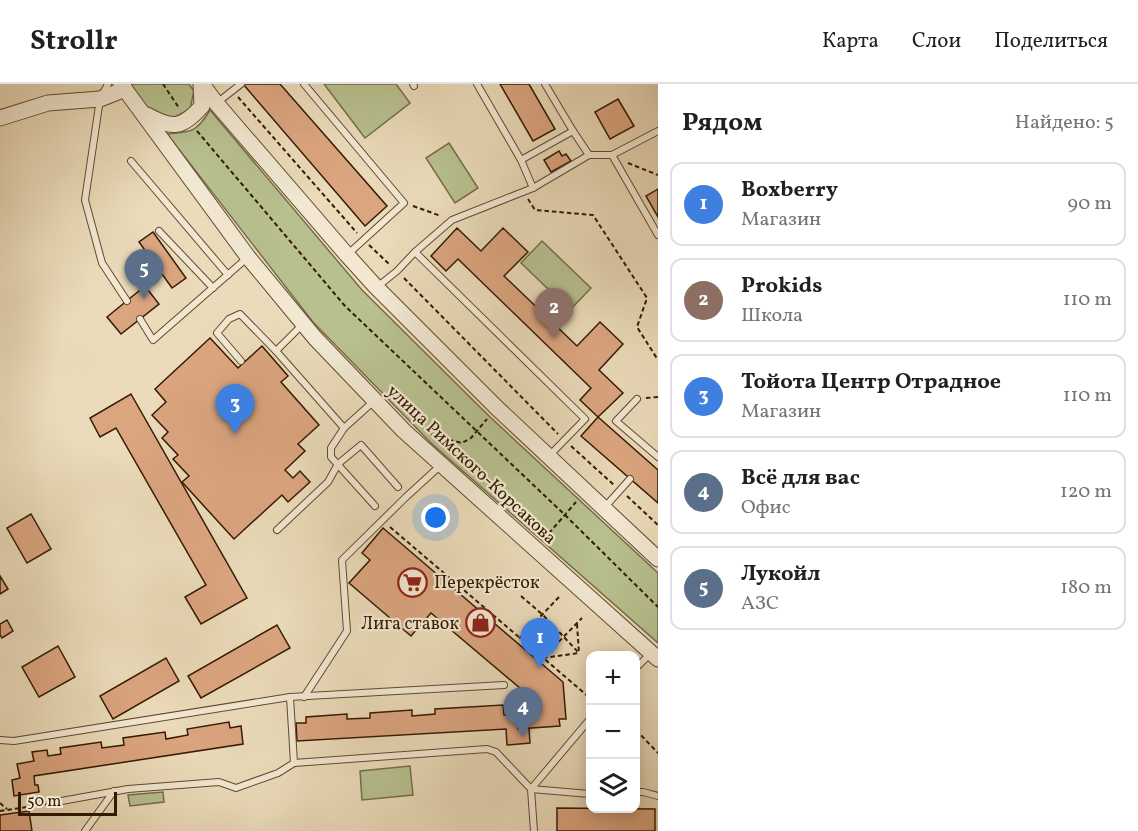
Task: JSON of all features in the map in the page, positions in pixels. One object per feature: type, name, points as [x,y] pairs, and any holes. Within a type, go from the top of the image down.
[{"type":"street","points":[[141,112],[163,124],[177,125],[191,119],[202,106],[201,84]]},
{"type":"street","points":[[201,84],[346,255],[376,287],[497,408],[658,559]]},
{"type":"street","points":[[1,115],[48,103],[100,99],[123,87]]},
{"type":"street","name":"улица Римского-Корсакова","points":[[123,87],[248,257],[304,324],[375,401],[441,465],[655,656]]},
{"type":"lane","points":[[108,84],[100,99],[85,200],[102,263],[127,301]]},
{"type":"lane","points":[[216,103],[241,84]]},
{"type":"lane","points":[[304,84],[404,203],[346,255]]},
{"type":"lane","points":[[477,84],[521,160],[533,188]]},
{"type":"lane","points":[[545,84],[589,155]]},
{"type":"lane","points":[[376,287],[397,271],[452,220],[533,188],[589,155],[612,155],[658,130]]},
{"type":"lane","points":[[521,160],[573,131]]},
{"type":"lane","points":[[612,155],[658,235]]},
{"type":"lane","points":[[131,161],[228,275]]},
{"type":"lane","points":[[159,231],[213,288]]},
{"type":"lane","points":[[415,252],[585,419],[549,457]]},
{"type":"lane","points":[[140,319],[153,340],[248,257]]},
{"type":"lane","points":[[241,361],[217,333],[229,320],[240,314],[344,428]]},
{"type":"lane","points":[[276,351],[304,324]]},
{"type":"lane","points":[[637,399],[616,421],[656,455],[647,461]]},
{"type":"lane","points":[[375,401],[344,428],[331,448],[331,456],[375,506]]},
{"type":"lane","points":[[277,530],[328,482],[338,464],[361,445],[398,487]]},
{"type":"lane","points":[[304,697],[347,631],[342,561],[441,465]]},
{"type":"lane","points":[[604,508],[630,479]]},
{"type":"lane","points":[[640,665],[655,656]]},
{"type":"lane","points":[[0,740],[14,741],[290,698],[504,685]]},
{"type":"lane","points":[[290,698],[294,763]]},
{"type":"lane","points":[[531,789],[586,724]]},
{"type":"lane","points":[[56,802],[128,789],[219,782],[236,788],[278,773],[294,763],[487,748],[496,752],[531,789],[534,831]]},
{"type":"lane","points":[[531,789],[586,794]]},
{"type":"lane","points":[[85,831],[114,791]]},
{"type":"lane","points":[[640,792],[658,796]]},
{"type":"path","points":[[163,84],[187,120],[345,306],[565,515],[658,607]]},
{"type":"path","points":[[231,91],[364,240],[564,440],[658,525]]},
{"type":"path","points":[[612,155],[658,175]]},
{"type":"path","points":[[523,192],[535,210],[593,215],[647,298],[637,327],[658,360]]},
{"type":"path","points":[[404,203],[452,220]]},
{"type":"path","points":[[421,428],[438,437],[462,443],[477,432],[489,416]]},
{"type":"path","points":[[542,541],[578,498]]},
{"type":"path","points":[[383,520],[586,695]]},
{"type":"path","points":[[521,596],[543,615],[579,653]]},
{"type":"path","points":[[520,638],[560,597]]},
{"type":"path","points":[[543,658],[582,618]]},
{"type":"path","points":[[577,624],[579,653]]},
{"type":"path","points":[[543,658],[579,653]]},
{"type":"path","points":[[640,734],[658,753]]},
{"type":"path","points":[[0,810],[56,802]]},
{"type":"path","points":[[0,803],[8,809]]},
{"type":"green space","points":[[128,84],[189,84],[194,91],[190,109],[175,117],[156,117],[147,110]]},
{"type":"green space","points":[[324,84],[396,84],[410,103],[365,138]]},
{"type":"green space","points":[[210,110],[362,290],[489,416],[658,573],[658,643],[431,443],[313,322],[167,134],[193,130]]},
{"type":"green space","points":[[449,143],[478,188],[455,203],[426,158]]},
{"type":"green space","points":[[542,241],[591,288],[570,310],[521,263]]},
{"type":"green space","points":[[410,766],[413,795],[362,800],[360,771]]},
{"type":"green space","points":[[163,792],[164,802],[130,806],[128,795]]},
{"type":"building","points":[[243,84],[280,84],[387,206],[365,226]]},
{"type":"building","points":[[500,84],[529,84],[555,129],[533,141]]},
{"type":"building","points":[[618,99],[634,126],[610,139],[595,112]]},
{"type":"building","points":[[559,151],[562,156],[566,154],[571,161],[551,172],[544,160]]},
{"type":"building","points":[[658,189],[658,217],[646,196]]},
{"type":"building","points":[[457,228],[481,251],[503,228],[528,252],[504,276],[577,346],[600,322],[623,344],[599,370],[623,393],[598,417],[580,400],[591,388],[458,259],[446,271],[431,256]]},
{"type":"building","points":[[153,232],[186,278],[172,288],[139,242]]},
{"type":"building","points":[[145,286],[159,304],[121,334],[107,317]]},
{"type":"building","points":[[210,338],[238,368],[262,346],[288,376],[281,382],[319,425],[298,444],[305,451],[285,470],[293,478],[300,471],[310,482],[288,502],[282,495],[234,539],[182,482],[189,476],[173,459],[178,455],[162,438],[168,432],[152,415],[166,402],[155,389]]},
{"type":"building","points":[[131,394],[247,598],[201,624],[185,597],[206,585],[116,428],[100,437],[90,418]]},
{"type":"building","points":[[598,417],[658,470],[658,503],[581,436]]},
{"type":"building","points":[[31,514],[51,549],[27,563],[7,528]]},
{"type":"building","points":[[383,528],[563,682],[566,719],[559,719],[560,726],[518,729],[518,714],[528,713],[527,694],[431,613],[411,636],[349,583],[370,560],[362,553]]},
{"type":"building","points":[[0,576],[8,589],[0,594]]},
{"type":"building","points":[[7,620],[13,631],[2,638],[0,624]]},
{"type":"building","points":[[277,625],[290,648],[201,698],[188,676]]},
{"type":"building","points":[[58,646],[75,677],[39,697],[22,667]]},
{"type":"building","points":[[166,658],[179,681],[113,719],[100,696]]},
{"type":"building","points":[[503,705],[504,715],[518,714],[518,729],[529,728],[530,743],[507,745],[506,729],[297,741],[296,723],[306,723],[306,717],[347,714],[347,719],[370,718],[370,713],[412,710],[412,716],[435,714],[435,709]]},
{"type":"building","points":[[229,722],[230,728],[241,726],[243,744],[34,776],[39,792],[14,796],[12,780],[20,778],[17,764],[34,761],[32,752],[47,750],[48,756],[61,754],[60,748],[101,742],[102,748],[124,745],[123,738],[165,732],[166,739],[188,735],[187,729]]},
{"type":"building","points":[[557,808],[586,808],[586,813],[640,813],[640,809],[655,809],[655,831],[557,831]]},
{"type":"building","points":[[29,811],[32,831],[0,831],[0,815]]},
{"type":"place","name":"Лукойл","points":[[144,299]]},
{"type":"place","name":"Prokids","points":[[554,338]]},
{"type":"place","name":"Тойота Центр Отрадное","points":[[235,434]]},
{"type":"place","name":"Перекрёсток","points":[[413,582]]},
{"type":"place","name":"Лига ставок","points":[[480,623]]},
{"type":"place","name":"Boxberry","points":[[540,668]]},
{"type":"place","name":"Всё для вас","points":[[523,737]]}]
